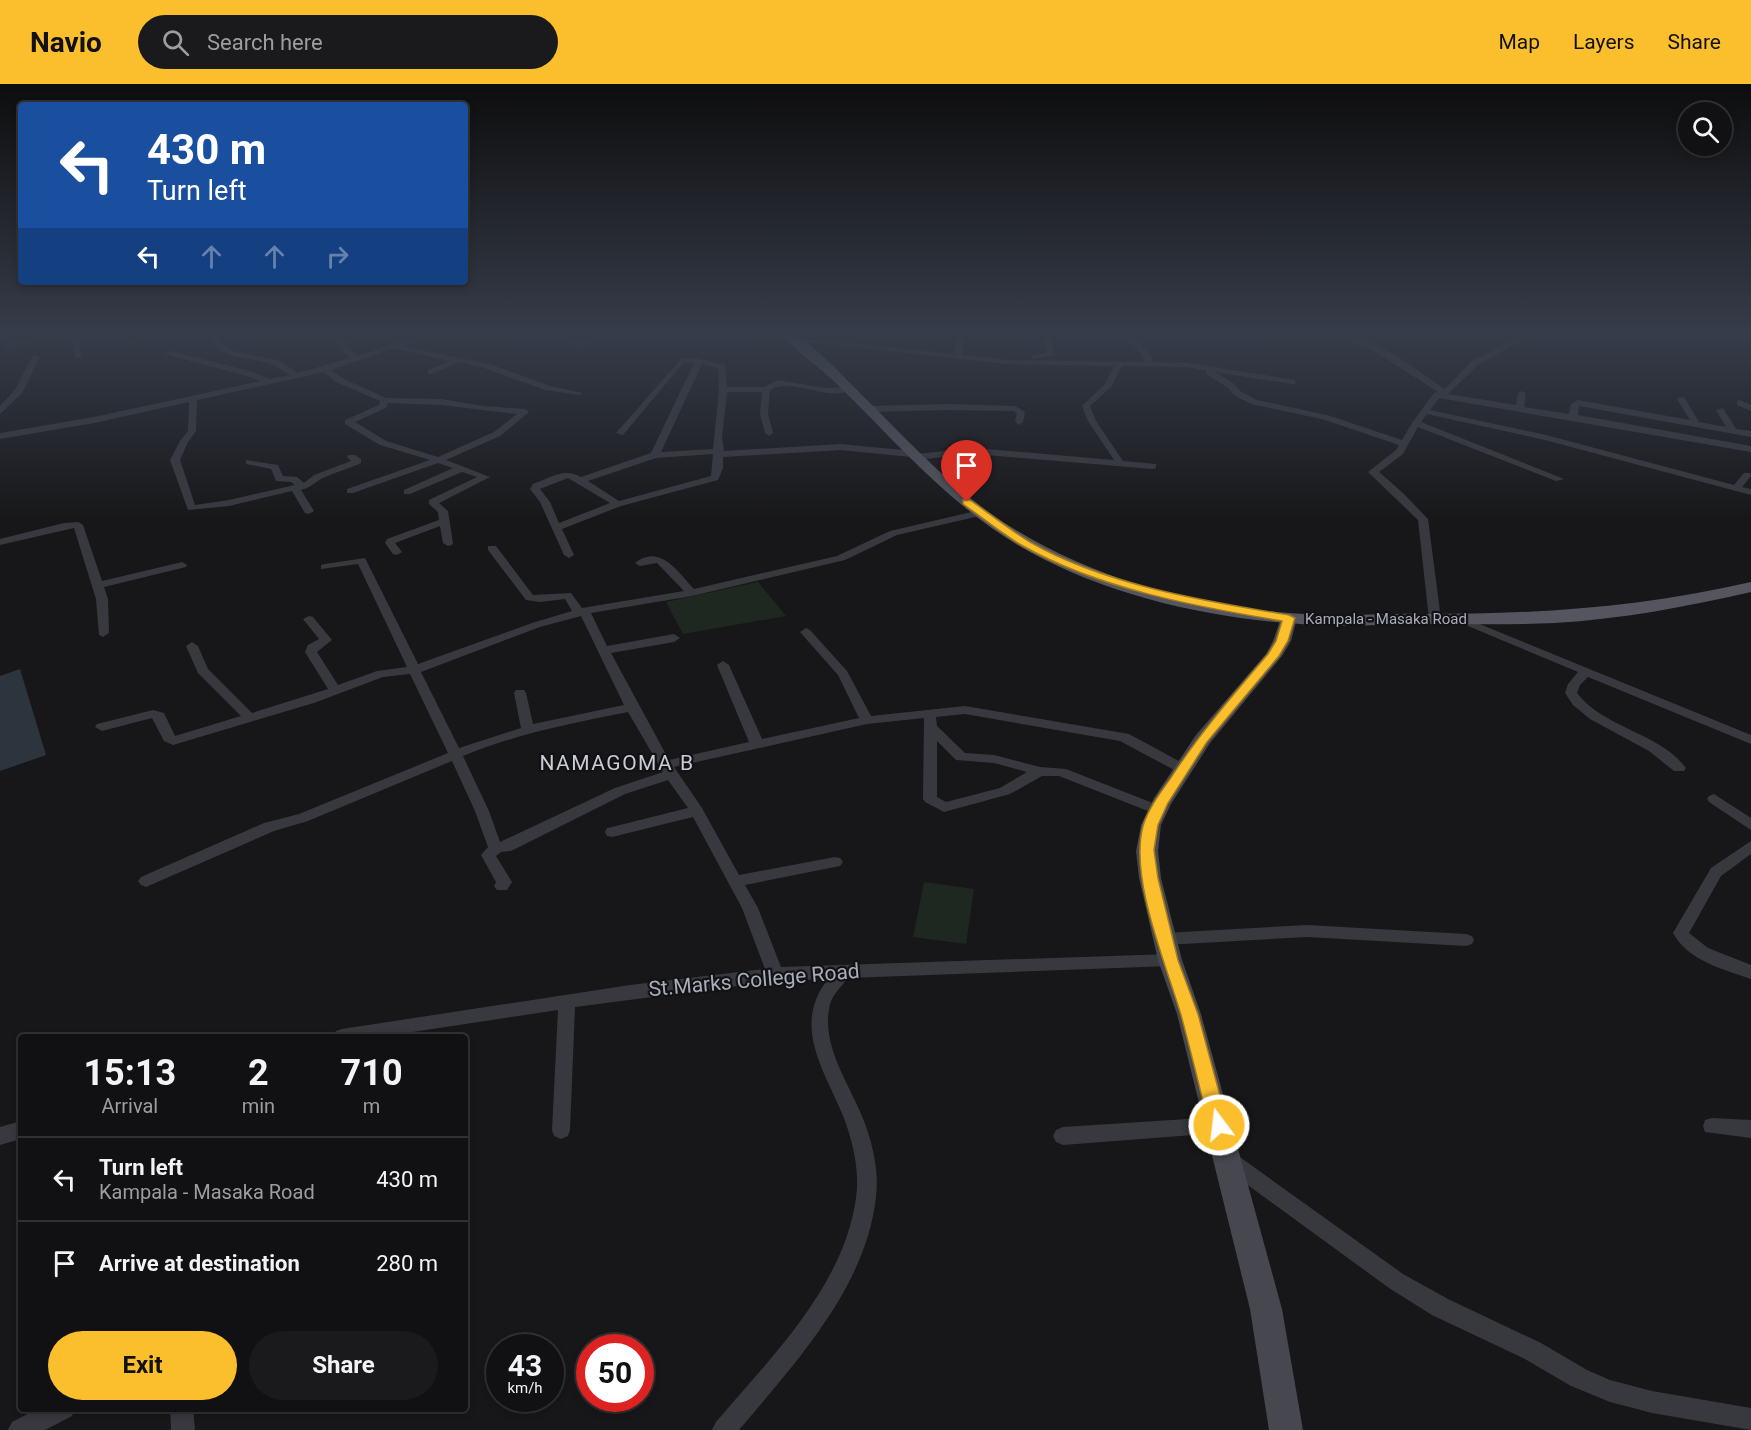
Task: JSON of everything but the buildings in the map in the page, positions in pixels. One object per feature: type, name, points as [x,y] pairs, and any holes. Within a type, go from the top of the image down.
[{"type":"main road","name":"Kampala - Masaka Road","points":[[856,396],[905,452],[980,513],[1027,544],[1089,572],[1198,603],[1289,618],[1567,618],[1634,611],[1751,587]]},
{"type":"main road","points":[[1286,1430],[1266,1310],[1189,1014],[1167,950],[1150,878],[1147,850],[1151,825],[1183,769],[1203,739],[1273,656],[1282,641],[1289,618]]},
{"type":"street","points":[[0,411],[14,396]]},
{"type":"street","points":[[0,419],[2,430],[0,436],[94,420],[207,396]]},
{"type":"street","points":[[350,491],[438,459],[497,434],[525,412],[484,409],[441,402],[385,399],[377,396]]},
{"type":"street","points":[[620,433],[651,396]]},
{"type":"street","points":[[655,455],[668,425],[685,396]]},
{"type":"street","points":[[557,527],[618,504],[713,479],[717,475],[723,396]]},
{"type":"street","points":[[765,396],[764,414],[769,433]]},
{"type":"street","points":[[1097,396],[1086,406],[1092,422],[1119,461]]},
{"type":"street","points":[[1242,396],[1254,402],[1324,417],[1404,444]]},
{"type":"street","points":[[1435,619],[1423,519],[1373,472],[1400,452],[1416,423],[1439,396]]},
{"type":"street","points":[[1451,396],[1751,449]]},
{"type":"street","points":[[1520,408],[1522,396]]},
{"type":"street","points":[[193,399],[192,431],[184,441],[175,460],[191,508],[229,503],[330,479]]},
{"type":"street","points":[[385,399],[383,406],[348,422],[382,442],[438,459],[485,477],[432,502],[442,509],[448,543]]},
{"type":"street","points":[[1681,399],[1696,424]]},
{"type":"street","points":[[1573,418],[1575,404],[1578,403],[1751,434]]},
{"type":"street","points":[[1740,403],[1751,408]]},
{"type":"street","points":[[869,409],[946,407],[1015,409],[1021,412],[1018,422]]},
{"type":"street","points":[[1720,410],[1732,430]]},
{"type":"street","points":[[1425,411],[1536,436],[1751,492]]},
{"type":"street","points":[[1416,423],[1559,479]]},
{"type":"street","points":[[580,481],[655,455],[841,447],[905,452],[974,451],[1153,465]]},
{"type":"street","points":[[302,487],[329,471],[358,460],[352,458]]},
{"type":"street","points":[[249,462],[275,467],[279,479],[294,479],[302,487],[309,511]]},
{"type":"street","points":[[407,492],[462,468]]},
{"type":"street","points":[[569,555],[535,487],[568,474],[618,504]]},
{"type":"street","points":[[1736,489],[1746,475]]},
{"type":"street","points":[[102,727],[153,714],[159,716],[169,738],[173,741],[381,674],[414,670],[536,625],[582,612],[692,593],[841,558],[894,533],[980,513]]},
{"type":"street","points":[[397,552],[390,543],[391,541],[445,521]]},
{"type":"street","points":[[0,542],[76,524],[102,599],[103,633]]},
{"type":"street","points":[[492,548],[526,595],[540,599],[567,595],[582,612],[605,650],[632,707],[668,769],[697,811],[736,881],[750,908],[775,974]]},
{"type":"street","points":[[640,563],[653,559],[660,560],[692,593]]},
{"type":"street","points":[[325,567],[361,560],[402,640],[414,670],[482,811],[494,845],[497,847]]},
{"type":"street","points":[[98,585],[182,565]]},
{"type":"street","points":[[1460,619],[1751,740]]},
{"type":"street","points":[[309,620],[326,640],[312,648],[311,652],[335,690]]},
{"type":"street","points":[[806,632],[843,674],[867,720]]},
{"type":"street","points":[[605,650],[674,638]]},
{"type":"street","points":[[192,646],[202,670],[250,718]]},
{"type":"street","points":[[723,665],[757,744]]},
{"type":"street","points":[[1587,671],[1574,684],[1571,693],[1578,703],[1593,716],[1646,743],[1679,768]]},
{"type":"street","points":[[520,693],[528,729]]},
{"type":"street","points":[[146,882],[269,827],[303,818],[481,744],[528,729],[632,707]]},
{"type":"street","points":[[502,886],[504,882],[488,855],[497,847],[506,847],[516,843],[560,819],[668,769],[757,744],[867,720],[930,720],[981,711],[992,715],[1124,737],[1183,769]]},
{"type":"street","points":[[930,720],[930,799],[944,807],[1005,791],[1040,771]]},
{"type":"street","points":[[930,720],[961,757],[994,759],[1040,771],[1061,772],[1158,810]]},
{"type":"street","points":[[1714,800],[1751,825]]},
{"type":"street","points":[[612,832],[697,811]]},
{"type":"street","points":[[1751,846],[1716,872],[1682,933],[1684,940],[1692,946],[1712,957],[1751,972]]},
{"type":"street","points":[[736,881],[835,862]]},
{"type":"street","name":"St.Marks College Road","points":[[356,1034],[775,974],[1167,950],[1307,931],[1466,939]]},
{"type":"street","points":[[724,1430],[805,1332],[846,1264],[859,1231],[868,1178],[864,1153],[854,1120],[824,1049],[820,1030],[822,1003],[827,992],[845,970]]},
{"type":"street","points":[[561,1130],[567,1003]]},
{"type":"street","points":[[1063,1136],[1219,1125]]},
{"type":"street","points":[[1712,1126],[1751,1129]]},
{"type":"street","points":[[0,1136],[18,1131]]},
{"type":"street","points":[[1228,1160],[1395,1281],[1440,1307],[1533,1351],[1579,1378],[1610,1391],[1652,1402],[1750,1421]]},
{"type":"street","points":[[20,1430],[56,1412]]},
{"type":"street","points":[[181,1412],[183,1430]]},
{"type":"shaded area","points":[[758,582],[786,616],[683,634],[666,602]]},
{"type":"shaded area","points":[[20,669],[46,755],[0,771],[0,676]]},
{"type":"shaded area","points":[[924,882],[974,889],[966,944],[913,937]]},
{"type":"district","name":"NAMAGOMA B","points":[[617,763]]},
{"type":"route","points":[[967,502],[1027,544],[1058,560],[1089,572],[1158,594],[1239,612],[1289,618],[1282,641],[1273,656],[1203,739],[1161,803],[1151,825],[1147,850],[1150,878],[1170,960],[1189,1014],[1219,1125]]}]
